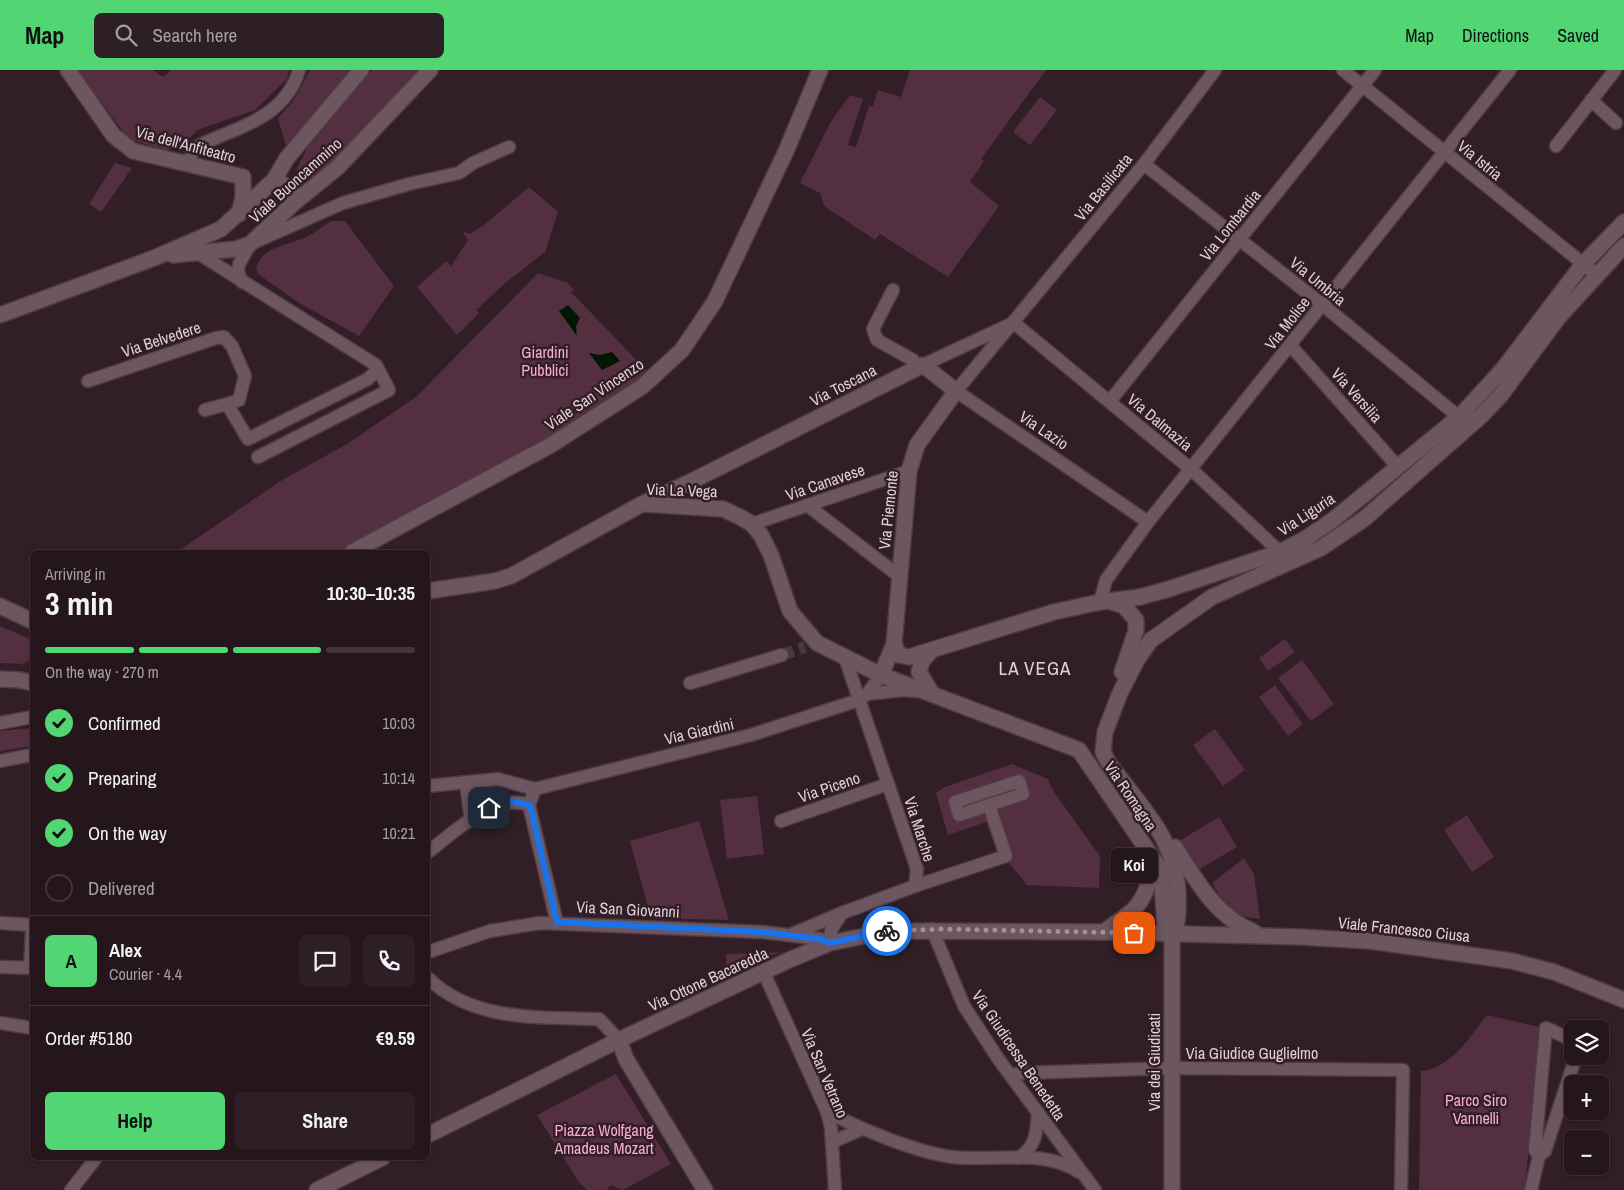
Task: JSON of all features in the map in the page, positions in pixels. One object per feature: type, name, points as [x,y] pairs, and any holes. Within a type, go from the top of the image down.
[{"type":"street","name":"Via dell'Anfiteatro","points":[[68,70],[113,135],[123,145],[133,151],[242,177],[243,197],[239,214]]},
{"type":"street","points":[[189,165],[193,150],[201,144],[239,129],[273,110],[292,89],[299,70]]},
{"type":"street","name":"Viale Buoncammino","points":[[0,316],[154,258],[221,229],[274,180],[288,158],[361,70]]},
{"type":"street","name":"Viale Buoncammino","points":[[154,258],[236,249],[250,244],[295,202],[337,168],[430,70]]},
{"type":"street","name":"Viale San Vincenzo","points":[[356,550],[551,445],[643,386],[682,350],[716,301],[788,150],[820,70]]},
{"type":"street","name":"Via Basilicata","points":[[1014,323],[1144,164],[1215,70]]},
{"type":"street","name":"Via Istria","points":[[1342,70],[1597,274]]},
{"type":"street","name":"Via Lombardia","points":[[1110,401],[1375,70]]},
{"type":"street","name":"Via Molise","points":[[1104,602],[1106,580],[1148,522],[1192,470],[1322,305],[1446,153],[1510,70]]},
{"type":"street","points":[[1556,146],[1615,70]]},
{"type":"street","points":[[1592,100],[1616,123]]},
{"type":"street","points":[[242,282],[238,272],[238,264],[250,244],[344,203],[409,184],[459,173],[473,163],[509,147]]},
{"type":"street","name":"Via Umbria","points":[[1144,164],[1322,305],[1465,422]]},
{"type":"street","points":[[274,180],[292,189],[302,221]]},
{"type":"street","name":"Via Liguria","points":[[1120,693],[1137,660],[1151,640],[1212,597],[1286,565],[1347,532],[1465,422],[1583,264],[1624,222]]},
{"type":"street","points":[[220,267],[214,241],[221,229]]},
{"type":"street","name":"Via Liguria","points":[[897,650],[909,657],[1054,612],[1140,597],[1169,589],[1280,552],[1333,520],[1398,466],[1465,422],[1501,395],[1558,318],[1624,246]]},
{"type":"street","points":[[196,252],[376,365],[389,390],[258,457]]},
{"type":"street","points":[[893,290],[873,329],[874,336],[877,340],[913,360],[920,366]]},
{"type":"street","name":"Via Toscana","points":[[642,504],[690,482],[920,366],[1014,323]]},
{"type":"street","name":"Via Piemonte","points":[[881,675],[897,650],[899,576],[908,471],[918,445],[956,391],[1014,323]]},
{"type":"street","name":"Via Dalmazia","points":[[1014,323],[1192,470],[1280,552]]},
{"type":"street","name":"Via Belvedere","points":[[88,381],[216,338],[224,337],[232,346],[245,376],[239,400],[227,404]]},
{"type":"street","name":"Via Versilia","points":[[1290,345],[1398,466]]},
{"type":"street","name":"Via Lazio","points":[[920,366],[1148,522]]},
{"type":"street","points":[[205,410],[227,404],[248,439],[368,380],[378,369]]},
{"type":"street","name":"Via Canavese","points":[[752,524],[908,471]]},
{"type":"street","points":[[690,482],[691,495],[697,507]]},
{"type":"street","name":"Via La Vega","points":[[430,591],[495,582],[511,576],[642,504],[723,508],[752,524],[761,535],[790,610],[811,644],[881,675],[931,692],[1079,750]]},
{"type":"street","points":[[806,505],[899,576]]},
{"type":"street","points":[[1079,750],[1091,746],[1105,732],[1120,693],[1120,677],[1136,631],[1136,620],[1124,606],[1104,602]]},
{"type":"street","points":[[0,606],[30,620]]},
{"type":"street","points":[[931,692],[919,672],[922,661],[932,650]]},
{"type":"street","points":[[690,683],[782,654]]},
{"type":"street","name":"Via Marche","points":[[790,935],[842,913],[915,886],[917,869],[888,784],[863,701],[845,658]]},
{"type":"street","points":[[863,701],[881,675]]},
{"type":"street","points":[[0,679],[30,678]]},
{"type":"street","name":"Via Giardini","points":[[534,788],[750,735],[903,690],[931,692]]},
{"type":"street","points":[[0,722],[30,717]]},
{"type":"street","name":"Via Romagna","points":[[1079,750],[1163,876],[1164,926],[1172,935],[1178,925],[1178,882],[1174,862],[1166,841],[1110,765],[1104,752],[1105,732]]},
{"type":"street","points":[[0,761],[30,755]]},
{"type":"street","points":[[504,780],[505,802]]},
{"type":"street","points":[[430,786],[504,780],[534,788],[530,805],[557,922]]},
{"type":"street","points":[[1018,781],[1023,794],[990,806],[960,815],[955,802],[1018,781]]},
{"type":"street","points":[[466,782],[471,821]]},
{"type":"street","name":"Via Piceno","points":[[781,821],[888,784]]},
{"type":"street","points":[[430,851],[489,808],[505,802],[518,802],[530,805]]},
{"type":"street","points":[[915,886],[1006,856],[990,806]]},
{"type":"street","points":[[1166,841],[1173,844],[1197,882],[1226,916],[1242,928],[1263,936]]},
{"type":"street","points":[[1105,932],[1112,923],[1135,910],[1141,901],[1150,875],[1152,859]]},
{"type":"street","points":[[830,943],[831,930],[842,913]]},
{"type":"street","name":"Via San Giovanni","points":[[430,951],[508,926],[557,922],[790,935],[820,939],[830,943]]},
{"type":"street","points":[[0,923],[30,925]]},
{"type":"street","name":"Via Ottone Bacaredda","points":[[430,1134],[830,943],[874,933],[932,929],[1172,935]]},
{"type":"street","name":"Via Giudicessa Benedetta","points":[[932,929],[964,1006],[1011,1075],[1095,1190]]},
{"type":"street","name":"Viale Francesco Ciusa","points":[[1172,935],[1263,936],[1370,941],[1501,958],[1554,972],[1624,1000]]},
{"type":"street","name":"Via dei Giudicati","points":[[1172,935],[1172,1190]]},
{"type":"street","points":[[0,967],[30,968]]},
{"type":"street","name":"Via San Vetrano","points":[[764,973],[827,1112],[832,1128],[835,1190]]},
{"type":"street","points":[[430,980],[439,989],[457,1000],[492,1012],[599,1019],[621,1044],[626,1059],[705,1190]]},
{"type":"street","points":[[0,1023],[30,1028]]},
{"type":"street","points":[[1539,1156],[1535,1150],[1546,1028],[1564,1036]]},
{"type":"street","points":[[1531,1190],[1539,1156],[1545,1151],[1573,1065]]},
{"type":"street","name":"Via Giudice Guglielmo","points":[[1011,1075],[1023,1072],[1172,1068],[1403,1070],[1401,1190]]},
{"type":"street","points":[[827,1112],[862,1129],[939,1155],[968,1158],[1042,1159],[1063,1163],[1081,1173]]},
{"type":"street","points":[[1018,1158],[1026,1154],[1032,1147],[1037,1129],[1038,1112]]},
{"type":"street","points":[[832,1142],[862,1129]]},
{"type":"street","points":[[71,1190],[94,1160]]},
{"type":"street","points":[[317,1190],[378,1160]]},
{"type":"green space","points":[[77,70],[153,70],[163,77],[172,70],[289,70],[287,79],[255,110],[197,130],[186,142],[166,151],[128,138]]},
{"type":"green space","points":[[310,70],[349,70],[294,141],[286,146],[278,118],[293,101]]},
{"type":"green space","points":[[372,70],[422,70],[338,161],[314,180],[307,174],[296,170],[308,147]]},
{"type":"green space","points":[[910,70],[1046,70],[981,159],[984,161],[970,182],[999,206],[948,277],[880,234],[875,240],[824,206],[820,193],[800,183],[830,123],[850,95],[863,99],[848,145],[856,147],[869,106],[873,106],[878,90],[901,97]]},
{"type":"green space","points":[[1040,97],[1057,110],[1030,145],[1013,132]]},
{"type":"green space","points":[[115,163],[132,168],[101,212],[89,204]]},
{"type":"green space","points":[[529,187],[558,212],[545,252],[503,285],[476,310],[479,313],[457,335],[417,287],[446,261],[451,266],[468,240],[462,231],[470,234],[484,225]]},
{"type":"green space","points":[[331,221],[345,221],[394,286],[359,336],[299,303],[258,274],[256,269],[263,256],[268,252],[308,236]]},
{"type":"green space","name":"Giardini Pubblici","points":[[538,273],[568,283],[574,290],[571,292],[649,373],[550,439],[343,550],[180,550],[279,482],[347,444],[416,397]]},
{"type":"green space","points":[[0,626],[30,639],[30,660],[22,664],[0,663]]},
{"type":"green space","points":[[1285,639],[1295,652],[1268,671],[1259,658]]},
{"type":"green space","points":[[1302,660],[1334,704],[1311,721],[1278,678]]},
{"type":"green space","points":[[1275,685],[1303,724],[1288,736],[1259,697]]},
{"type":"green space","points":[[30,728],[30,746],[0,751],[0,731]]},
{"type":"green space","points":[[1215,729],[1245,770],[1223,786],[1193,745]]},
{"type":"green space","points":[[1012,764],[1048,779],[1054,792],[1100,856],[1099,888],[1027,885],[995,846],[986,822],[948,835],[936,793],[945,787]]},
{"type":"green space","points":[[757,796],[764,854],[727,859],[720,800]]},
{"type":"green space","points":[[1467,815],[1494,857],[1472,872],[1444,830]]},
{"type":"green space","points":[[1219,817],[1237,847],[1200,869],[1179,841]]},
{"type":"green space","points":[[699,821],[729,920],[651,918],[630,841]]},
{"type":"green space","points":[[1244,858],[1254,874],[1260,919],[1239,916],[1220,896],[1212,883]]},
{"type":"green space","points":[[780,952],[727,975],[726,954]]},
{"type":"green space","name":"Parco Siro Vannelli","points":[[1487,1015],[1540,1027],[1525,1190],[1419,1190],[1421,1071],[1432,1069],[1450,1058],[1466,1042]]},
{"type":"green space","name":"Piazza Wolfgang Amadeus Mozart","points":[[616,1074],[671,1164],[623,1190],[610,1185],[607,1190],[587,1190],[578,1181],[537,1115]]},
{"type":"shaded area","points":[[568,305],[580,318],[576,326],[577,336],[559,311]]},
{"type":"shaded area","points":[[612,352],[620,361],[602,370],[589,353],[600,355]]},
{"type":"tunnel","points":[[782,655],[805,647]]},
{"type":"way so far","points":[[887,931],[943,929],[1134,933]]},
{"type":"place","name":"Koi","points":[[1134,933]]},
{"type":"district","name":"LA VEGA","points":[[1035,668]]},
{"type":"route","points":[[489,808],[510,801],[530,805],[557,922],[763,932],[820,939],[830,943],[887,931]]}]
